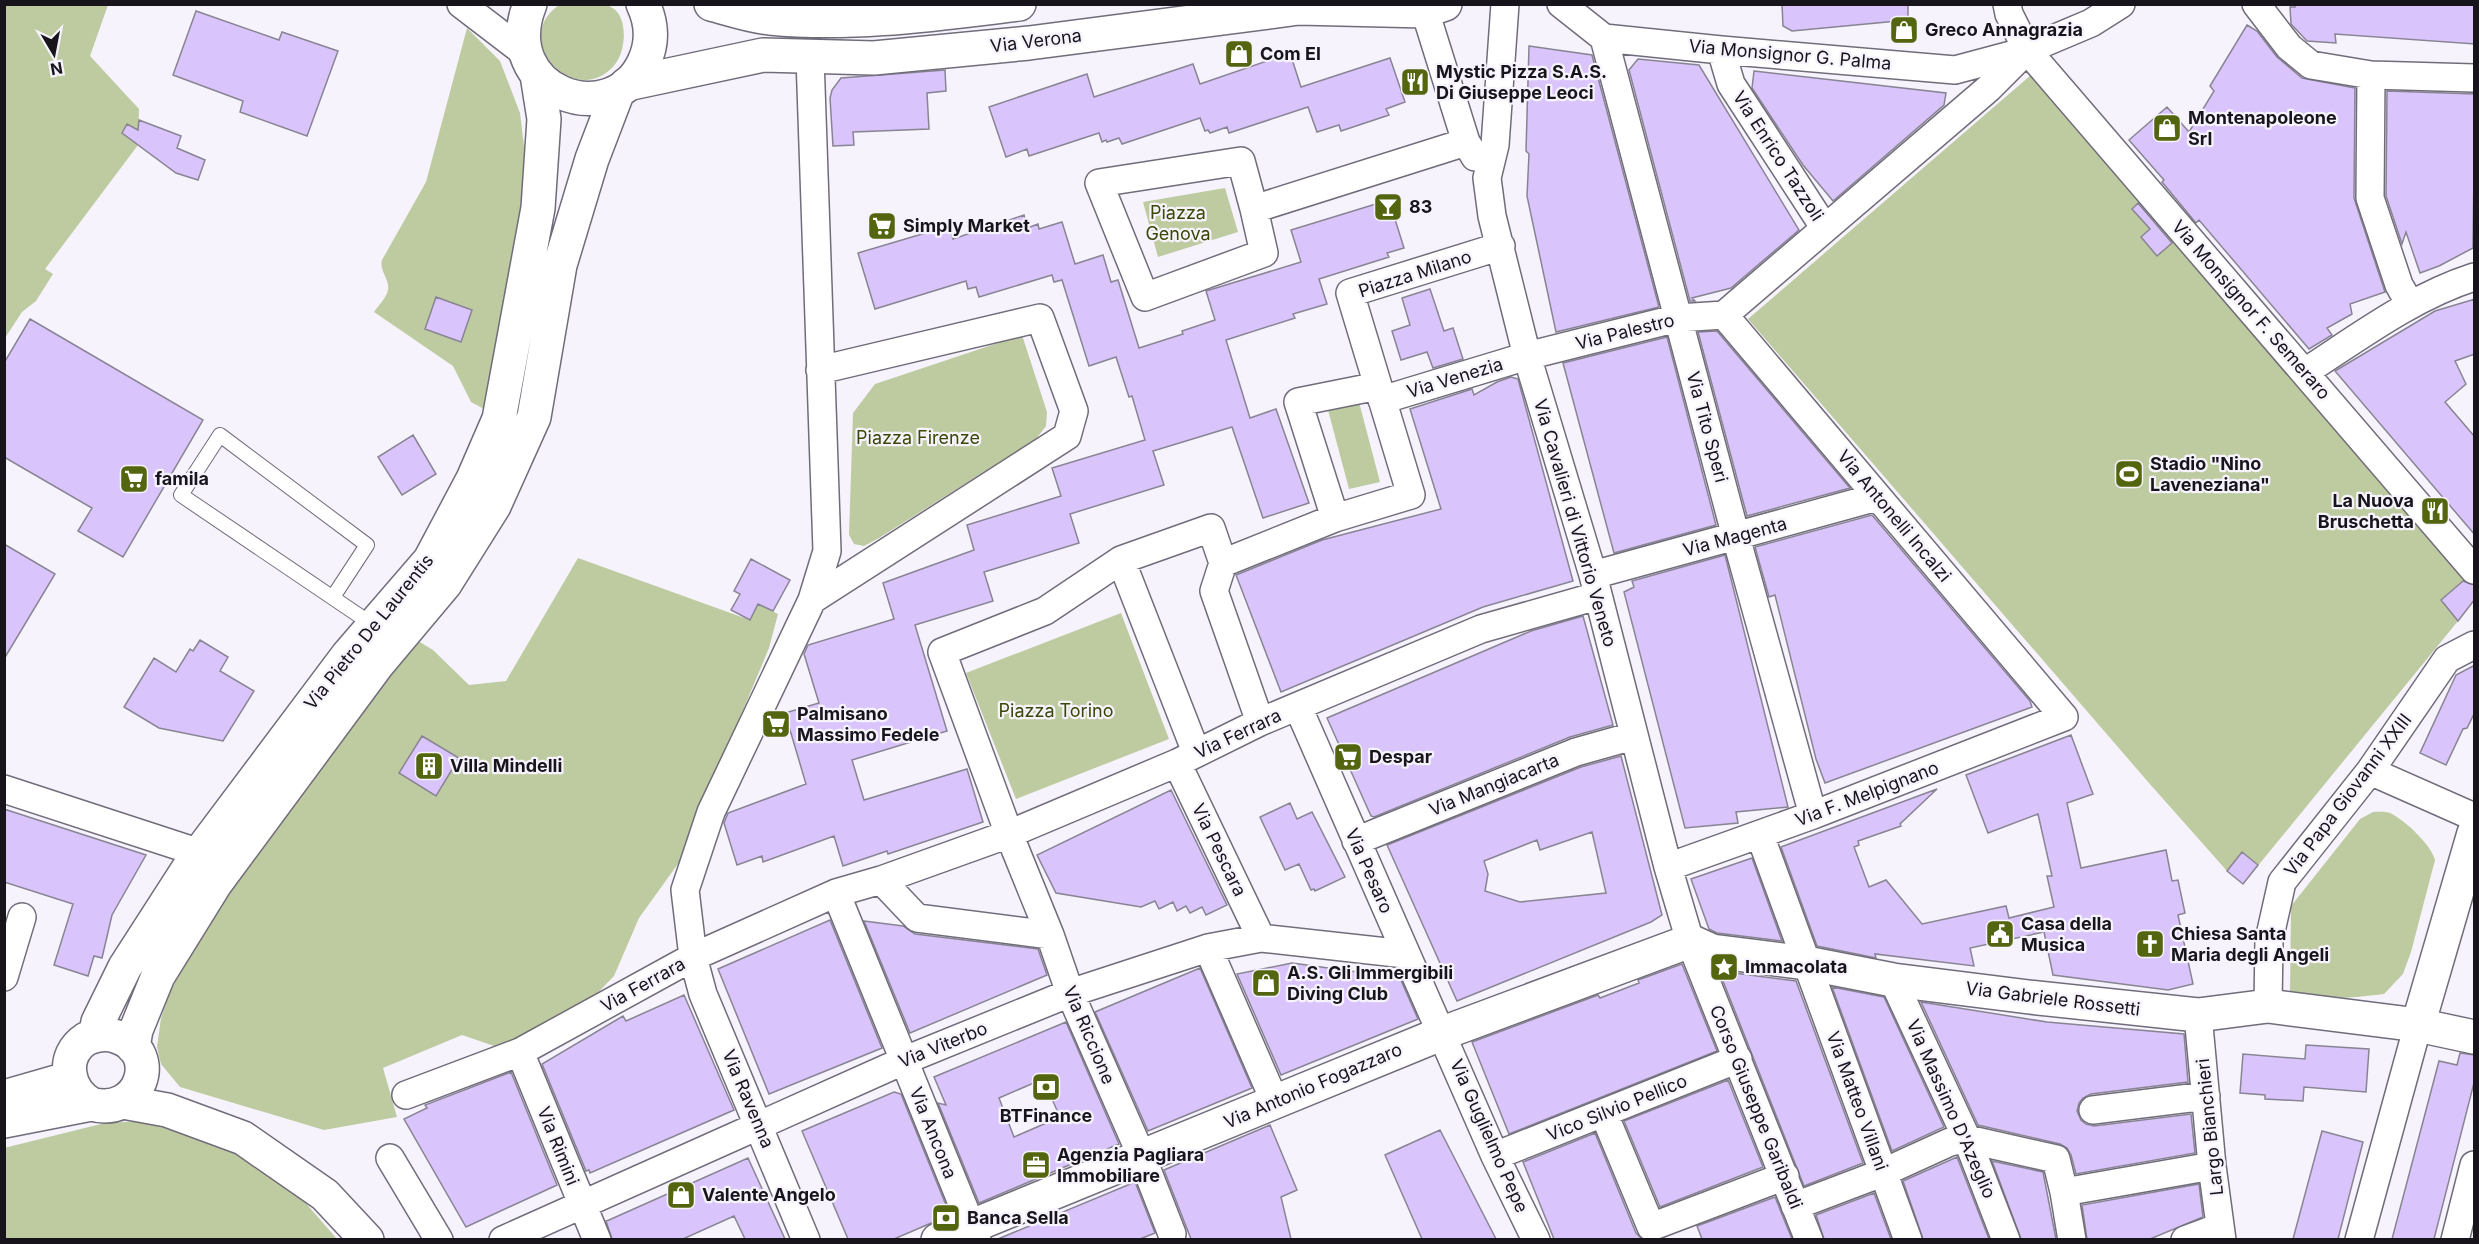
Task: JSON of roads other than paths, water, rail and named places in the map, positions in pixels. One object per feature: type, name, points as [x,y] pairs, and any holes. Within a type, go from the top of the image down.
[{"type":"street","points":[[461,4],[531,64]]},
{"type":"street","name":"Via Pietro De Laurentis","points":[[95,1036],[98,1022],[125,967],[200,853],[341,663],[430,560],[473,479],[499,419],[538,208],[544,119],[522,36],[524,18],[530,4]]},
{"type":"street","name":"Via Pietro De Laurentis","points":[[137,1060],[136,1030],[158,976],[215,884],[377,665],[446,584],[494,506],[534,417],[560,265],[592,159],[622,88],[640,70],[648,53],[651,35],[648,16],[643,4]]},
{"type":"street","points":[[711,4],[767,18],[823,21],[912,17],[1019,4]]},
{"type":"street","name":"Via Cavalieri di Vittorio Veneto","points":[[1506,4],[1495,145],[1487,178],[1492,216],[1527,356],[1595,585],[1668,867]]},
{"type":"street","points":[[1561,4],[1604,38]]},
{"type":"street","name":"Via Monsignor F. Semeraro","points":[[2007,4],[2009,14],[2027,50],[2475,570]]},
{"type":"street","name":"Via Monsignor G. Palma","points":[[1604,38],[1955,70],[2027,50],[2091,23],[2121,4]]},
{"type":"street","points":[[2256,4],[2289,47],[2311,65],[2371,75],[2475,78]]},
{"type":"street","name":"Via Verona","points":[[531,64],[553,90],[574,97],[597,98],[622,88],[763,55],[874,58],[1029,43],[1299,8],[1435,8]]},
{"type":"street","name":"Via Cavalieri di Vittorio Veneto","points":[[1435,8],[1466,142],[1487,178]]},
{"type":"street","name":"Via Tito Speri","points":[[1604,38],[1736,537],[1814,815]]},
{"type":"street","name":"Via Enrico Tazzoli","points":[[1721,50],[1731,84],[1824,227]]},
{"type":"street","name":"Via Monsignor G. Palma","points":[[1724,315],[1989,88],[2027,50]]},
{"type":"street","name":"Via Ravenna","points":[[806,1239],[703,994],[693,957],[685,890],[707,823],[812,600],[827,551],[810,57]]},
{"type":"street","points":[[2371,75],[2370,198],[2399,285],[2410,304]]},
{"type":"street","points":[[1254,209],[1466,142]]},
{"type":"street","points":[[1241,161],[1254,209],[1264,253],[1145,297],[1099,183],[1241,161]]},
{"type":"street","name":"Piazza Milano","points":[[1223,563],[1335,518],[1411,495],[1350,293],[1501,246]]},
{"type":"street","points":[[2305,372],[2410,304],[2475,277]]},
{"type":"street","name":"Via Palestro","points":[[1527,356],[1678,318],[1724,315]]},
{"type":"street","name":"Via Antonelli Incalzi","points":[[1724,315],[2064,717]]},
{"type":"street","points":[[812,600],[1067,436],[1074,411],[1040,318],[819,370]]},
{"type":"street","name":"Via Venezia","points":[[1380,393],[1527,356]]},
{"type":"street","points":[[1335,518],[1298,402],[1380,393]]},
{"type":"street","name":"Via Magenta","points":[[1595,585],[1736,537],[1877,497]]},
{"type":"street","points":[[1009,834],[942,652],[1045,611],[1121,560],[1211,528],[1223,563],[1214,591],[1260,722]]},
{"type":"street","points":[[1121,560],[1186,758]]},
{"type":"street","name":"Via Ferrara","points":[[406,1095],[520,1052],[693,957],[836,893],[881,880],[1009,834],[1186,758],[1260,722],[1481,629],[1595,585]]},
{"type":"street","name":"Via Papa Giovanni XXIII","points":[[2268,1006],[2269,940],[2282,882],[2370,771],[2447,659],[2475,645]]},
{"type":"street","name":"Via Pesaro","points":[[1298,707],[1405,954],[1443,1033]]},
{"type":"street","name":"Via F. Melpignano","points":[[1668,867],[1814,815],[2064,717]]},
{"type":"street","name":"Via Mangiacarta","points":[[1356,841],[1576,752],[1634,736]]},
{"type":"street","name":"Via Pescara","points":[[1186,758],[1261,938]]},
{"type":"street","points":[[2370,771],[2475,817]]},
{"type":"street","points":[[4,789],[200,853]]},
{"type":"street","points":[[2359,1239],[2418,1025],[2475,833]]},
{"type":"street","name":"Via Riccione","points":[[1009,834],[1050,935],[1070,993],[1142,1157],[1172,1234]]},
{"type":"street","name":"Via Matteo Villani","points":[[1760,835],[1908,1239]]},
{"type":"street","name":"Corso Giuseppe Garibaldi","points":[[1668,867],[1690,942],[1809,1239]]},
{"type":"street","points":[[881,880],[917,918],[1050,935]]},
{"type":"street","name":"Via Ancona","points":[[836,893],[974,1233]]},
{"type":"street","points":[[4,977],[22,917]]},
{"type":"street","name":"Via Viterbo","points":[[503,1239],[903,1061],[1070,993],[1208,948],[1261,938],[1405,954]]},
{"type":"street","name":"Via Gabriele Rossetti","points":[[1690,942],[1713,951],[1806,963],[1893,980],[2198,1015],[2268,1006],[2418,1025],[2475,1037]]},
{"type":"street","name":"Via Antonio Fogazzaro","points":[[938,1239],[974,1233],[1142,1157],[1443,1033],[1690,942]]},
{"type":"street","points":[[1208,948],[1275,1102]]},
{"type":"street","name":"Via Massimo D'Azeglio","points":[[1893,980],[1967,1139],[2007,1239]]},
{"type":"street","name":"Largo Bianchieri","points":[[2198,1015],[2212,1166],[2221,1233]]},
{"type":"street","name":"Via Guglielmo Pepe","points":[[1443,1033],[1495,1156],[1536,1239]]},
{"type":"street","points":[[167,1110],[137,1060],[112,1035],[86,1039],[74,1052],[70,1060],[69,1078],[77,1094],[91,1104],[102,1107],[123,1102],[167,1110],[243,1138],[325,1195],[367,1239]]},
{"type":"street","name":"Via Rimini","points":[[520,1052],[597,1239]]},
{"type":"street","name":"Vico Silvio Pellico","points":[[1495,1156],[1738,1059]]},
{"type":"street","points":[[123,1102],[136,1090],[137,1060]]},
{"type":"street","points":[[4,1097],[69,1078]]},
{"type":"street","points":[[2093,1110],[2206,1096]]},
{"type":"street","points":[[4,1121],[91,1104]]},
{"type":"street","points":[[1604,1114],[1651,1227],[1785,1176]]},
{"type":"street","points":[[1795,1206],[1882,1173],[1950,1142],[1967,1139],[2056,1159],[2072,1239]]},
{"type":"street","points":[[390,1158],[440,1239]]},
{"type":"street","points":[[2455,1239],[2475,1165]]},
{"type":"street","points":[[2064,1192],[2212,1166]]},
{"type":"street","points":[[2185,1239],[2221,1233]]},
{"type":"lane","points":[[333,597],[367,545],[220,435],[181,495],[373,625]]},
{"type":"place","name":"Greco Annagrazia","points":[[1904,30]]},
{"type":"place","name":"Com El","points":[[1239,54]]},
{"type":"place","name":"Mystic Pizza S.A.S. Di Giuseppe Leoci","points":[[1415,82]]},
{"type":"place","name":"Montenapoleone Srl","points":[[2167,128]]},
{"type":"place","name":"83","points":[[1388,207]]},
{"type":"place","name":"Simply Market","points":[[882,226]]},
{"type":"place","name":"Stadio \"Nino Laveneziana\"","points":[[2129,474]]},
{"type":"place","name":"famila","points":[[134,479]]},
{"type":"place","name":"La Nuova Bruschetta","points":[[2435,511]]},
{"type":"place","name":"Palmisano Massimo Fedele","points":[[776,724]]},
{"type":"place","name":"Despar","points":[[1348,757]]},
{"type":"place","name":"Villa Mindelli","points":[[429,766]]},
{"type":"place","name":"Casa della Musica","points":[[2000,934]]},
{"type":"place","name":"Chiesa Santa Maria degli Angeli","points":[[2150,944]]},
{"type":"place","name":"Immacolata","points":[[1724,967]]},
{"type":"place","name":"A.S. Gli Immergibili Diving Club","points":[[1266,983]]},
{"type":"place","name":"BTFinance","points":[[1046,1087]]},
{"type":"place","name":"Agenzia Pagliara Immobiliare","points":[[1036,1165]]},
{"type":"place","name":"Valente Angelo","points":[[681,1195]]},
{"type":"place","name":"Banca Sella","points":[[946,1218]]},
{"type":"park label","name":"Piazza Genova","points":[[1178,223]]},
{"type":"park label","name":"Piazza Firenze","points":[[918,438]]},
{"type":"park label","name":"Piazza Torino","points":[[1056,711]]}]
